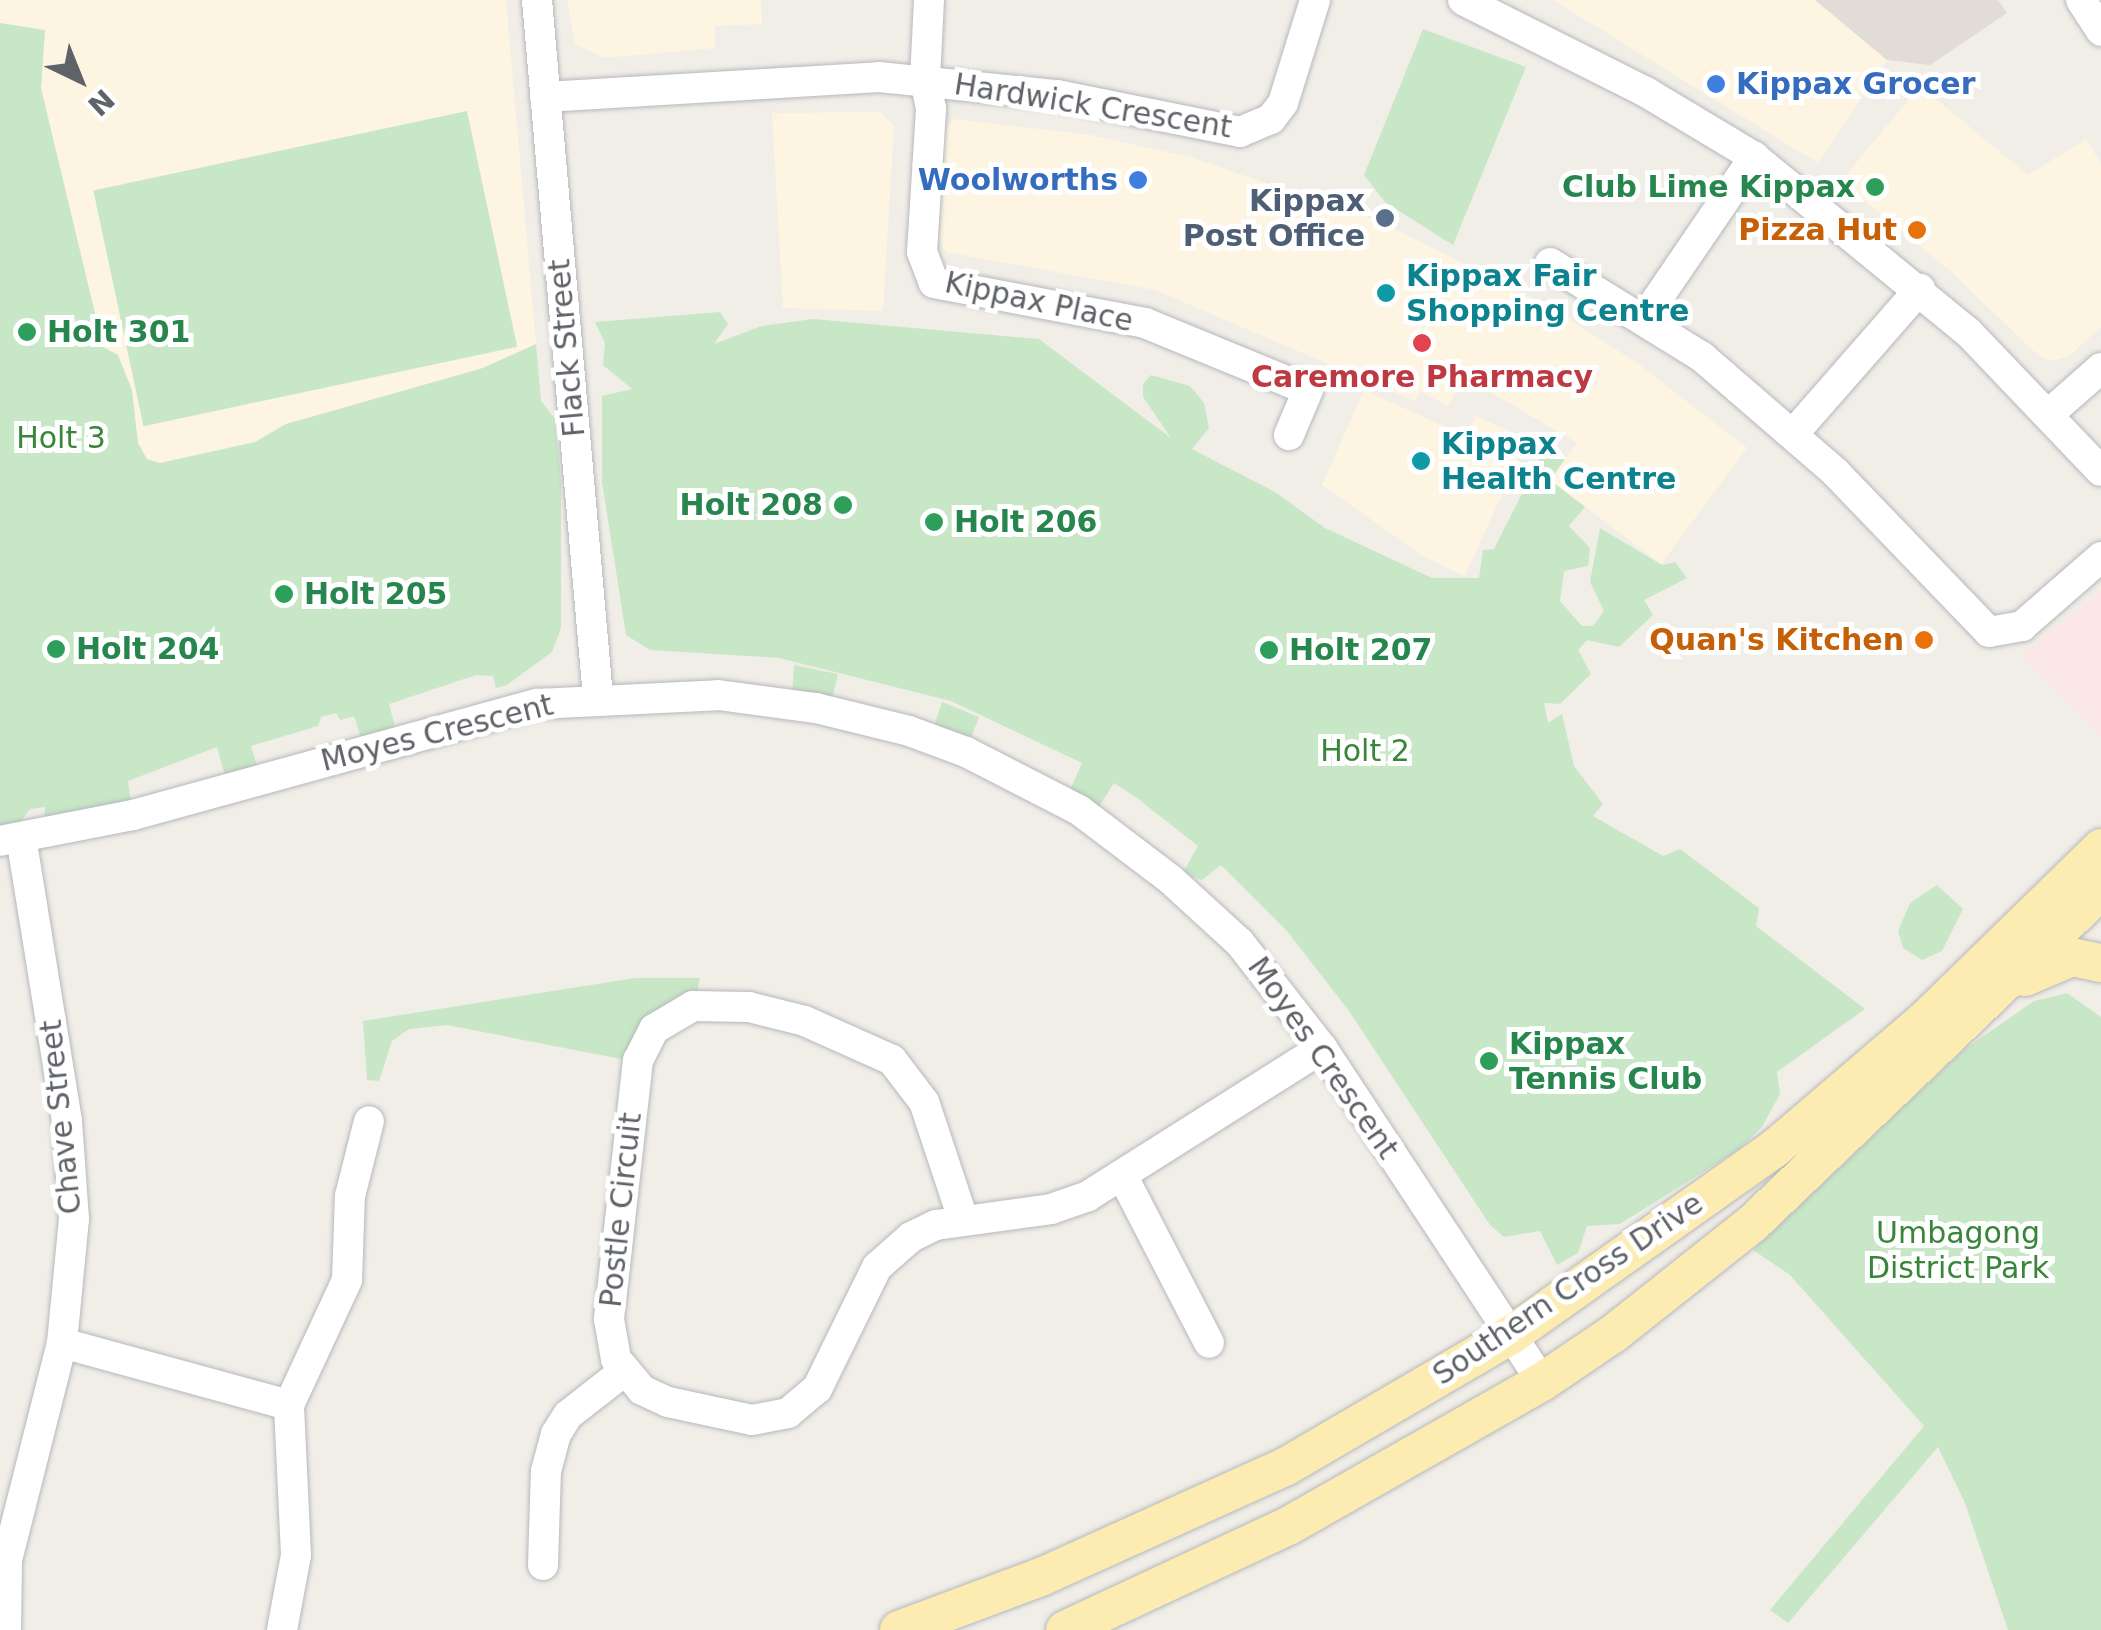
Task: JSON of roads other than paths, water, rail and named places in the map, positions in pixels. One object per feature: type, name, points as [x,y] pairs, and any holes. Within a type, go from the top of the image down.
[{"type":"main road","name":"Southern Cross Drive","points":[[1065,1630],[1188,1576],[1403,1464],[1542,1382],[1753,1223],[1933,1030],[2085,901],[2101,848]]},
{"type":"main road","points":[[2085,901],[2101,944]]},
{"type":"main road","points":[[1933,1030],[2048,962],[2072,956],[2101,963]]},
{"type":"main road","name":"Southern Cross Drive","points":[[900,1630],[1164,1524],[1285,1468],[1511,1335],[1896,1066]]},
{"type":"main road","points":[[1164,1524],[1188,1576]]},
{"type":"street","name":"Flack Street","points":[[536,0],[598,696]]},
{"type":"street","name":"Kippax Place","points":[[929,0],[925,80],[931,109],[922,252],[934,283],[1145,323],[1308,390],[1289,435]]},
{"type":"street","name":"Hardwick Crescent","points":[[545,98],[785,78],[925,80],[1057,95],[1228,131],[1252,129],[1283,103],[1315,0]]},
{"type":"street","points":[[1462,0],[1500,7],[1754,156],[1920,289],[2050,413],[2101,471]]},
{"type":"street","points":[[2082,0],[2101,32]]},
{"type":"street","points":[[1645,318],[1754,156]]},
{"type":"street","points":[[1550,263],[1645,318],[1793,434],[1989,632],[2022,626],[2101,557]]},
{"type":"street","points":[[1793,434],[1920,289]]},
{"type":"street","points":[[2050,413],[2101,368]]},
{"type":"street","name":"Moyes Crescent","points":[[11,839],[150,810],[476,716],[598,696],[718,695],[816,708],[908,732],[1015,775],[1114,834],[1213,916],[1322,1048],[1542,1382]]},
{"type":"street","name":"Chave Street","points":[[6,1630],[10,1495],[62,1343],[74,1219],[67,1121],[11,839]]},
{"type":"street","name":"Postle Circuit","points":[[623,1372],[609,1319],[636,1072],[654,1030],[694,1006],[789,1016],[850,1037],[892,1060],[924,1102],[963,1219]]},
{"type":"street","points":[[543,1564],[546,1472],[556,1434],[584,1400],[623,1372],[668,1402],[752,1420],[788,1413],[817,1389],[877,1267],[910,1237],[963,1219],[1051,1209],[1122,1176],[1322,1048]]},
{"type":"street","points":[[282,1630],[296,1555],[289,1404],[346,1280],[350,1196],[369,1121]]},
{"type":"street","points":[[1122,1176],[1209,1343]]},
{"type":"street","points":[[62,1343],[289,1404]]},
{"type":"place","name":"Kippax Grocer","points":[[1716,84]]},
{"type":"place","name":"Woolworths","points":[[1138,180]]},
{"type":"place","name":"Club Lime Kippax","points":[[1875,187]]},
{"type":"place","name":"Kippax Post Office","points":[[1385,218]]},
{"type":"place","name":"Pizza Hut","points":[[1917,230]]},
{"type":"place","name":"Kippax Fair Shopping Centre","points":[[1386,293]]},
{"type":"place","name":"Holt 301","points":[[27,332]]},
{"type":"place","name":"Caremore Pharmacy","points":[[1422,343]]},
{"type":"place","name":"Kippax Health Centre","points":[[1421,461]]},
{"type":"place","name":"Holt 208","points":[[843,505]]},
{"type":"place","name":"Holt 206","points":[[934,522]]},
{"type":"place","name":"Holt 205","points":[[284,594]]},
{"type":"place","name":"Quan's Kitchen","points":[[1924,640]]},
{"type":"place","name":"Holt 204","points":[[56,649]]},
{"type":"place","name":"Holt 207","points":[[1269,650]]},
{"type":"place","name":"Kippax Tennis Club","points":[[1489,1061]]},
{"type":"park label","name":"Holt 3","points":[[61,438]]},
{"type":"park label","name":"Holt 2","points":[[1365,751]]},
{"type":"park label","name":"Umbagong District Park","points":[[1958,1250]]}]
